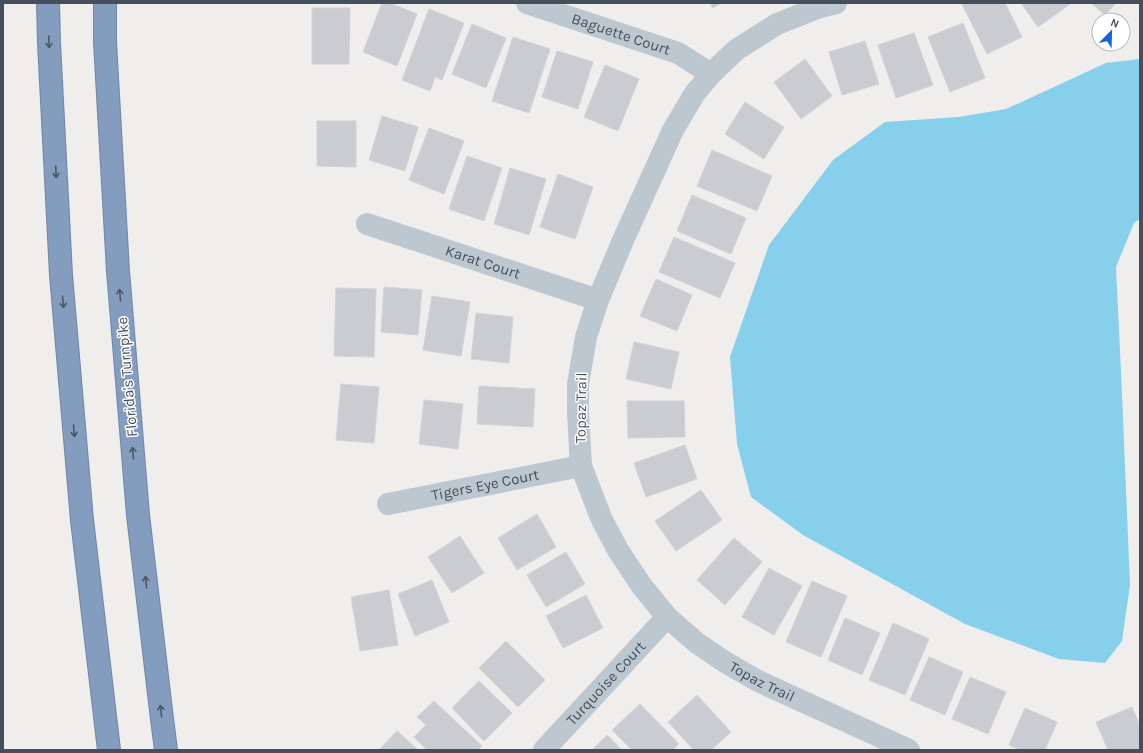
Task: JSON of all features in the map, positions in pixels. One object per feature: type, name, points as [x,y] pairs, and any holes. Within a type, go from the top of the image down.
[{"type":"highway","points":[[48,3],[61,275],[82,520],[108,750]]},
{"type":"highway","name":"Florida's Turnpike","points":[[105,3],[105,42],[118,271],[138,515],[166,750]]},
{"type":"street","name":"Baguette Court","points":[[528,3],[678,53],[711,74]]},
{"type":"street","name":"Topaz Trail","points":[[836,3],[820,7],[777,24],[736,50],[711,74],[696,93],[673,130],[624,238],[598,300],[586,337],[578,384],[581,466],[602,520],[618,550],[641,585],[667,617],[696,643],[758,681],[909,750]]},
{"type":"street","name":"Karat Court","points":[[367,224],[598,300]]},
{"type":"street","name":"Tigers Eye Court","points":[[388,504],[581,466]]},
{"type":"street","name":"Turquoise Court","points":[[544,750],[667,617]]},
{"type":"water","points":[[1140,59],[1140,219],[1134,223],[1116,267],[1130,585],[1122,641],[1105,663],[1059,659],[965,624],[803,535],[751,497],[737,444],[730,357],[769,245],[833,160],[885,122],[959,117],[1006,109],[1106,63]]},
{"type":"building","points":[[382,3],[390,3],[417,14],[397,66],[363,52]]},
{"type":"building","points":[[710,3],[721,3],[713,8]]},
{"type":"building","points":[[1005,3],[1022,37],[987,54],[962,4]]},
{"type":"building","points":[[1021,3],[1069,3],[1070,4],[1038,27]]},
{"type":"building","points":[[1091,3],[1116,3],[1108,12],[1102,12]]},
{"type":"building","points":[[312,8],[350,8],[349,64],[312,64]]},
{"type":"building","points":[[429,9],[464,23],[442,80],[435,77],[430,91],[402,80]]},
{"type":"building","points":[[963,23],[985,78],[950,92],[928,37]]},
{"type":"building","points":[[472,24],[506,38],[486,88],[452,74]]},
{"type":"building","points":[[914,33],[933,85],[896,98],[878,45]]},
{"type":"building","points":[[513,37],[550,49],[529,113],[492,101]]},
{"type":"building","points":[[865,41],[879,84],[842,95],[829,52]]},
{"type":"building","points":[[557,51],[593,62],[578,109],[542,97]]},
{"type":"building","points":[[805,59],[832,96],[801,119],[774,82]]},
{"type":"building","points":[[605,65],[639,79],[618,131],[584,117]]},
{"type":"building","points":[[745,102],[784,127],[764,159],[725,134]]},
{"type":"building","points":[[382,116],[418,127],[405,171],[369,160]]},
{"type":"building","points":[[317,121],[356,121],[356,167],[317,166]]},
{"type":"building","points":[[429,128],[464,141],[444,194],[409,180]]},
{"type":"building","points":[[712,150],[772,176],[757,211],[697,186]]},
{"type":"building","points":[[467,156],[502,168],[484,221],[449,209]]},
{"type":"building","points":[[510,168],[546,179],[529,235],[494,224]]},
{"type":"building","points":[[558,174],[593,187],[575,239],[540,227]]},
{"type":"building","points":[[692,195],[746,218],[731,254],[677,231]]},
{"type":"building","points":[[674,237],[735,263],[720,298],[659,272]]},
{"type":"building","points":[[656,279],[692,295],[677,331],[640,316]]},
{"type":"building","points":[[384,287],[422,290],[418,335],[381,332]]},
{"type":"building","points":[[336,288],[376,289],[374,357],[334,356]]},
{"type":"building","points":[[432,296],[470,302],[461,356],[423,350]]},
{"type":"building","points":[[476,313],[513,317],[509,363],[471,359]]},
{"type":"building","points":[[634,342],[679,352],[671,389],[626,379]]},
{"type":"building","points":[[341,384],[379,387],[374,443],[336,440]]},
{"type":"building","points":[[479,386],[535,389],[533,427],[477,424]]},
{"type":"building","points":[[424,400],[463,404],[458,449],[419,444]]},
{"type":"building","points":[[627,401],[684,401],[685,437],[628,438]]},
{"type":"building","points":[[685,445],[697,479],[646,497],[634,463]]},
{"type":"building","points":[[701,490],[722,520],[676,551],[655,521]]},
{"type":"building","points":[[537,514],[556,547],[517,570],[498,538]]},
{"type":"building","points":[[460,536],[484,573],[452,593],[428,557]]},
{"type":"building","points":[[734,538],[762,562],[725,605],[697,580]]},
{"type":"building","points":[[566,552],[585,584],[546,607],[527,575]]},
{"type":"building","points":[[769,568],[802,586],[774,635],[742,617]]},
{"type":"building","points":[[432,580],[449,622],[415,636],[398,594]]},
{"type":"building","points":[[812,581],[847,596],[821,657],[786,642]]},
{"type":"building","points":[[389,590],[398,645],[360,651],[351,597]]},
{"type":"building","points":[[586,595],[603,628],[563,648],[546,616]]},
{"type":"building","points":[[845,618],[880,633],[862,675],[828,660]]},
{"type":"building","points":[[893,623],[929,639],[905,695],[869,680]]},
{"type":"building","points":[[506,641],[545,680],[518,707],[479,668]]},
{"type":"building","points":[[929,657],[963,672],[945,715],[910,700]]},
{"type":"building","points":[[970,677],[1006,692],[988,734],[952,719]]},
{"type":"building","points":[[479,681],[512,713],[484,741],[452,708]]},
{"type":"building","points":[[697,695],[731,732],[711,750],[694,750],[668,722]]},
{"type":"building","points":[[434,701],[482,746],[478,750],[427,750],[414,737],[426,725],[417,717]]},
{"type":"building","points":[[640,704],[679,744],[672,750],[632,750],[612,730]]},
{"type":"building","points":[[1132,707],[1140,726],[1140,750],[1108,750],[1096,722]]},
{"type":"building","points":[[1025,708],[1057,722],[1045,750],[1021,750],[1009,745]]},
{"type":"building","points":[[397,731],[418,750],[379,750]]},
{"type":"building","points":[[607,735],[622,750],[592,750]]}]
